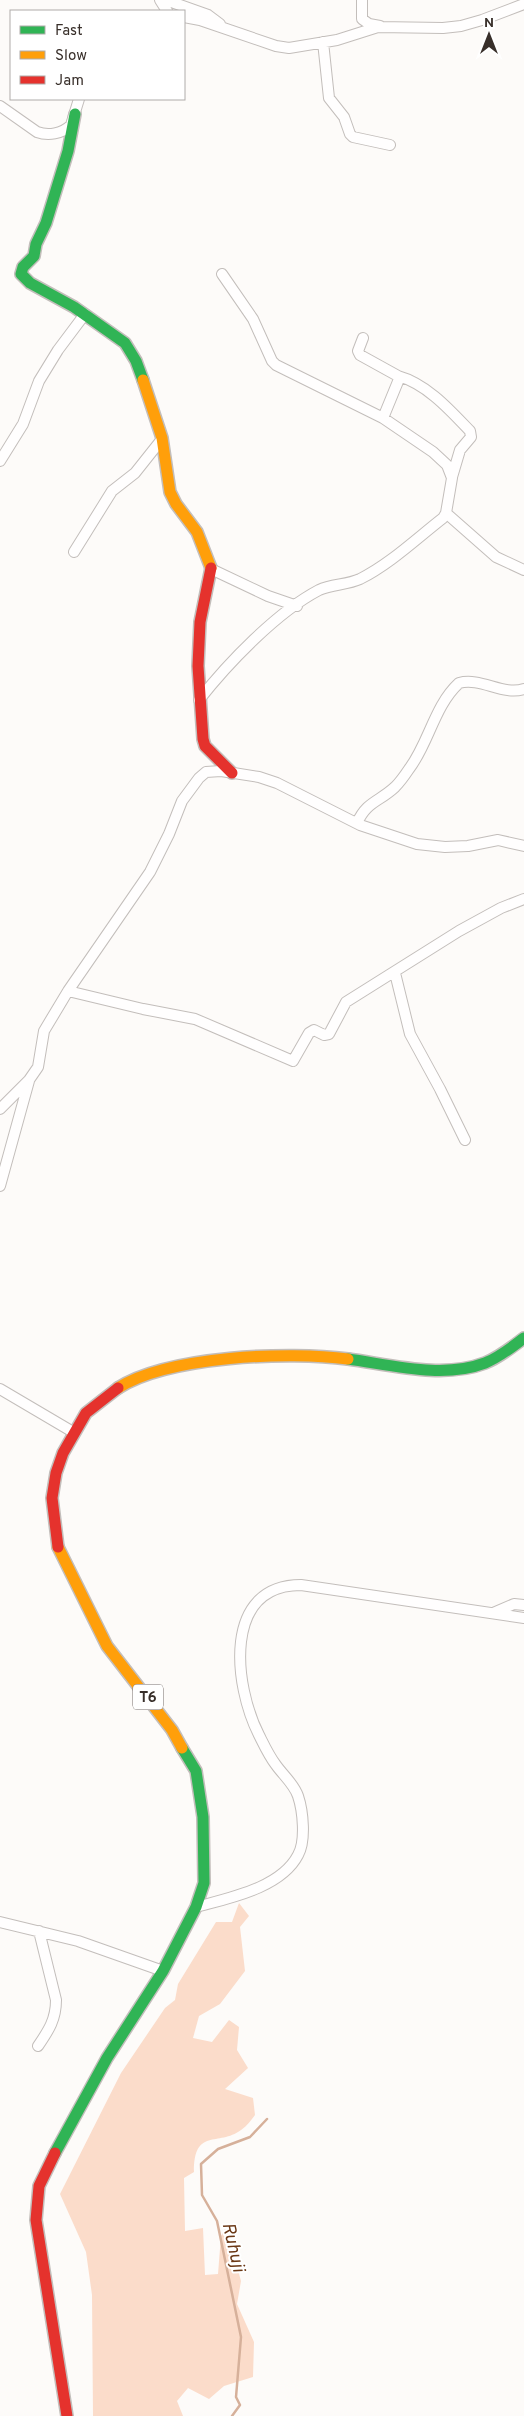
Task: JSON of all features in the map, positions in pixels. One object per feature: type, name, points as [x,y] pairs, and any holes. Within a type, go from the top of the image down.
[{"type":"main road","points":[[75,114],[68,151],[46,223],[36,244],[34,256],[23,267],[21,274],[30,283],[85,314],[125,343],[131,351],[162,439],[170,492],[176,504],[197,532],[211,569],[200,622],[199,700],[204,743],[232,773]]},
{"type":"main road","name":"T6","points":[[67,2416],[36,2220],[39,2186],[61,2140],[107,2058],[163,1971],[196,1907],[204,1884],[205,1864],[202,1817],[196,1771],[172,1730],[107,1646],[58,1549],[52,1498],[56,1474],[73,1432],[86,1413],[107,1395],[127,1382],[158,1370],[190,1363],[241,1357],[294,1356],[342,1358],[429,1370],[456,1369],[485,1363],[509,1350],[524,1338]]},
{"type":"street","points":[[166,0],[208,15],[224,28],[283,48],[323,42],[383,26]]},
{"type":"street","points":[[362,0],[362,19],[369,24],[383,26],[455,27],[482,20],[524,4]]},
{"type":"street","points":[[323,42],[329,98],[344,117],[350,134],[390,145]]},
{"type":"street","points":[[0,106],[37,132],[43,134],[66,130],[73,121],[79,100]]},
{"type":"street","points":[[222,274],[253,319],[274,363],[304,380],[383,418],[440,458],[447,465],[452,478]]},
{"type":"street","points":[[0,461],[23,424],[40,381],[58,350],[85,314]]},
{"type":"street","points":[[199,700],[226,666],[297,606],[319,590],[350,583],[378,569],[446,513],[452,478],[460,450],[471,437],[470,431],[441,402],[410,379],[398,376],[360,355],[358,348],[363,338]]},
{"type":"street","points":[[383,418],[399,382],[398,376]]},
{"type":"street","points":[[74,552],[112,491],[135,473],[162,439]]},
{"type":"street","points":[[446,513],[496,557],[524,570]]},
{"type":"street","points":[[211,569],[268,596],[297,606]]},
{"type":"street","points":[[357,823],[367,806],[396,787],[410,768],[422,750],[438,712],[459,683],[472,681],[513,691],[524,689]]},
{"type":"street","points":[[0,1109],[29,1080],[38,1067],[44,1031],[68,991],[150,872],[169,834],[182,801],[199,778],[212,771],[259,777],[277,783],[357,823],[417,844],[445,847],[468,846],[498,840],[524,846]]},
{"type":"street","points":[[68,991],[194,1019],[291,1062],[295,1060],[312,1031],[324,1035],[329,1034],[346,1002],[395,973],[459,931],[501,908],[524,899]]},
{"type":"street","points":[[395,973],[410,1034],[440,1088],[465,1140]]},
{"type":"street","points":[[0,1186],[29,1080]]},
{"type":"street","points":[[0,1389],[73,1432]]},
{"type":"street","points":[[196,1907],[260,1888],[290,1868],[300,1854],[302,1834],[299,1798],[296,1789],[275,1763],[258,1733],[241,1678],[243,1622],[260,1597],[275,1588],[301,1585],[524,1618]]},
{"type":"street","points":[[493,1613],[514,1604],[524,1604]]},
{"type":"street","points":[[0,1922],[78,1941],[163,1971]]},
{"type":"street","points":[[38,2046],[54,2021],[56,2011],[56,2000],[40,1931]]},
{"type":"shaded area","points":[[239,1903],[249,1916],[240,1927],[245,1971],[220,2004],[199,2016],[193,2038],[212,2042],[229,2020],[239,2027],[237,2050],[248,2068],[225,2089],[253,2098],[255,2115],[241,2130],[232,2135],[209,2140],[198,2149],[194,2172],[184,2178],[185,2231],[203,2228],[205,2275],[218,2274],[221,2236],[226,2227],[241,2281],[237,2304],[254,2342],[253,2377],[224,2386],[209,2399],[188,2388],[177,2401],[183,2416],[93,2416],[92,2295],[86,2252],[60,2194],[121,2073],[165,2008],[175,2000],[178,1984],[216,1922],[232,1922]]},
{"type":"waterway","name":"Ruhuji","points":[[232,2416],[240,2405],[236,2397],[241,2337],[217,2221],[202,2195],[201,2164],[218,2149],[250,2137],[267,2119]]},
{"type":"traffic: fast","points":[[75,114],[68,151],[46,223],[36,244],[34,256],[23,267],[21,274],[30,283],[74,307],[125,343],[136,361],[143,380]]},
{"type":"traffic: fast","points":[[348,1359],[417,1369],[452,1370],[469,1368],[490,1361],[506,1352],[524,1338]]},
{"type":"traffic: fast","points":[[55,2153],[107,2058],[163,1971],[196,1907],[204,1883],[203,1817],[196,1771],[182,1748]]},
{"type":"traffic: slow","points":[[143,380],[162,438],[170,492],[176,504],[197,532],[211,568]]},
{"type":"traffic: slow","points":[[118,1388],[140,1377],[167,1369],[230,1358],[294,1356],[348,1359]]},
{"type":"traffic: slow","points":[[58,1547],[107,1646],[172,1730],[182,1748]]},
{"type":"traffic: jam","points":[[211,568],[200,622],[198,666],[203,739],[205,746],[232,773]]},
{"type":"traffic: jam","points":[[58,1547],[52,1498],[56,1473],[63,1453],[86,1413],[118,1388]]},
{"type":"traffic: jam","points":[[55,2153],[39,2186],[36,2220],[67,2416]]}]
